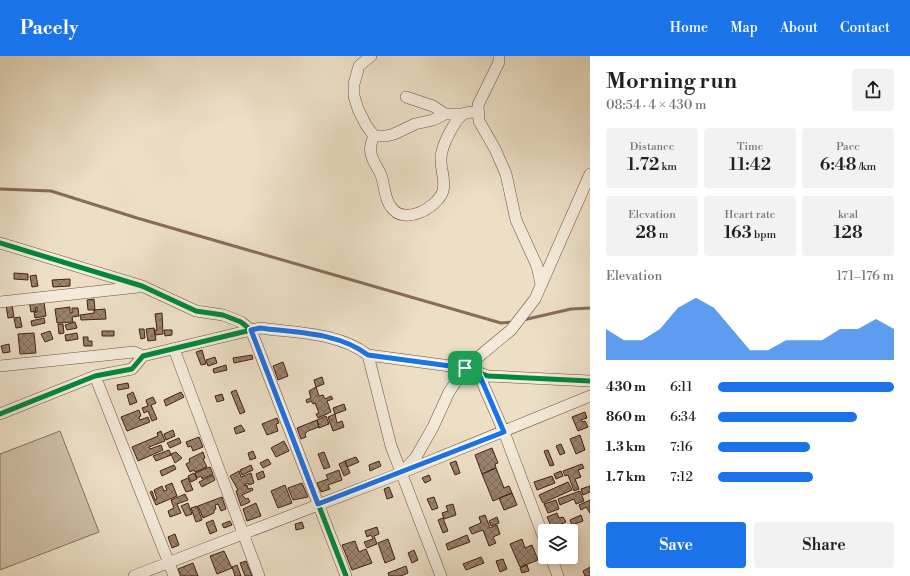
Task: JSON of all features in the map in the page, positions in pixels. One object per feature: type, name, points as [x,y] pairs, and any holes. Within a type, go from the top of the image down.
[{"type":"street","points":[[370,56],[359,66],[354,84],[354,96],[358,109],[366,125],[374,136]]},
{"type":"street","points":[[499,56],[499,62],[478,104],[477,112],[479,120],[495,149],[506,174],[516,220],[536,266],[541,284]]},
{"type":"street","points":[[406,97],[433,106],[445,114]]},
{"type":"street","points":[[374,136],[394,134],[415,124],[433,120],[445,114],[477,112]]},
{"type":"street","points":[[374,136],[370,147],[371,154],[381,175],[390,207],[394,211],[405,215],[416,214],[431,207],[441,196],[444,180],[441,155],[452,129],[464,114]]},
{"type":"street","points":[[400,473],[416,457],[433,427],[448,392],[465,368],[511,330],[535,298],[590,174]]},
{"type":"street","points":[[0,243],[142,286],[196,311],[223,315],[241,322],[251,330],[346,576]]},
{"type":"street","points":[[0,302],[142,286]]},
{"type":"street","points":[[0,366],[134,352],[143,356],[260,328],[337,339],[357,346],[368,355],[465,368],[488,376],[590,381]]},
{"type":"street","points":[[174,349],[259,576]]},
{"type":"street","points":[[368,355],[391,446],[400,473],[441,576]]},
{"type":"street","points":[[0,414],[95,376],[132,369],[143,356]]},
{"type":"street","points":[[479,374],[504,432],[539,524]]},
{"type":"street","points":[[95,376],[174,576]]},
{"type":"street","points":[[134,576],[504,432],[590,396]]},
{"type":"street","points":[[554,564],[558,576]]},
{"type":"shaded area","points":[[60,431],[99,532],[0,570],[0,454]]},
{"type":"building","points":[[14,273],[28,274],[28,280],[14,279]]},
{"type":"building","points":[[36,275],[38,286],[32,287],[30,276]]},
{"type":"building","points":[[70,279],[70,286],[53,287],[52,280]]},
{"type":"building","points":[[94,299],[95,310],[88,310],[87,300]]},
{"type":"building","points":[[29,301],[44,302],[46,316],[35,318],[34,312],[37,312],[37,307],[35,308],[36,311],[31,312]]},
{"type":"building","points":[[12,304],[14,317],[8,318],[6,305]]},
{"type":"building","points":[[70,307],[70,313],[72,313],[72,308],[78,308],[79,316],[72,317],[73,322],[57,323],[55,309]]},
{"type":"building","points":[[105,309],[106,319],[81,320],[80,315],[94,313],[94,310]]},
{"type":"building","points":[[162,313],[163,334],[155,335],[154,330],[157,330],[155,314]]},
{"type":"building","points":[[20,317],[22,327],[16,328],[14,318]]},
{"type":"building","points":[[44,318],[45,323],[32,326],[31,321]]},
{"type":"building","points":[[75,322],[77,328],[67,330],[65,325]]},
{"type":"building","points":[[58,324],[63,324],[64,333],[59,334]]},
{"type":"building","points":[[154,328],[156,340],[148,341],[146,329]]},
{"type":"building","points":[[139,329],[144,329],[145,338],[141,339]]},
{"type":"building","points":[[164,330],[172,330],[172,335],[165,336]]},
{"type":"building","points":[[50,331],[53,339],[45,342],[41,334]]},
{"type":"building","points":[[102,331],[114,331],[114,336],[102,336]]},
{"type":"building","points":[[34,333],[36,353],[20,354],[18,334]]},
{"type":"building","points":[[77,333],[78,339],[66,341],[65,335]]},
{"type":"building","points":[[83,337],[88,337],[88,341],[92,341],[92,346],[84,346]]},
{"type":"building","points":[[9,344],[10,352],[3,353],[1,346]]},
{"type":"building","points":[[202,350],[206,364],[201,365],[196,352]]},
{"type":"building","points":[[252,355],[253,359],[234,363],[233,358]]},
{"type":"building","points":[[215,357],[217,363],[208,366],[206,360]]},
{"type":"building","points":[[283,362],[288,376],[278,380],[273,366]]},
{"type":"building","points":[[226,365],[227,370],[214,373],[213,369]]},
{"type":"building","points":[[322,377],[324,384],[316,387],[314,380]]},
{"type":"building","points":[[128,383],[129,388],[118,390],[117,385]]},
{"type":"building","points":[[316,387],[319,396],[323,395],[325,399],[331,396],[333,399],[327,401],[331,412],[318,418],[316,414],[319,413],[315,403],[313,404],[311,401],[307,403],[306,400],[311,398],[309,391]]},
{"type":"building","points":[[236,390],[245,412],[240,414],[231,392]]},
{"type":"building","points":[[133,392],[137,402],[130,405],[127,395]]},
{"type":"building","points":[[181,392],[184,397],[166,406],[164,400]]},
{"type":"building","points":[[222,394],[224,400],[217,402],[215,396]]},
{"type":"building","points":[[153,397],[156,403],[151,405],[157,419],[152,421],[148,411],[144,413],[142,408],[148,406],[146,400]]},
{"type":"building","points":[[344,404],[346,410],[335,414],[333,408]]},
{"type":"building","points":[[139,410],[141,416],[139,417],[140,420],[148,417],[150,422],[127,431],[121,417]]},
{"type":"building","points":[[585,412],[587,418],[581,420],[582,422],[585,421],[588,427],[578,431],[572,417]]},
{"type":"building","points":[[335,414],[337,423],[342,421],[344,427],[333,431],[328,417]]},
{"type":"building","points":[[326,416],[329,424],[319,428],[317,420]]},
{"type":"building","points":[[277,418],[279,423],[276,424],[278,431],[267,435],[262,424]]},
{"type":"building","points":[[317,420],[319,427],[308,431],[305,434],[306,437],[301,439],[297,428]]},
{"type":"building","points":[[241,425],[245,431],[236,434],[234,428]]},
{"type":"building","points":[[173,430],[175,436],[166,440],[164,434]]},
{"type":"building","points":[[161,431],[165,441],[149,447],[150,449],[161,445],[163,450],[138,461],[132,447],[158,436],[157,433]]},
{"type":"building","points":[[580,435],[585,450],[576,454],[570,439]]},
{"type":"building","points":[[199,437],[203,447],[193,451],[191,446],[188,447],[186,442]]},
{"type":"building","points":[[179,438],[181,443],[170,448],[167,443]]},
{"type":"building","points":[[284,441],[289,451],[276,457],[271,448]]},
{"type":"building","points":[[561,444],[565,453],[560,455],[556,446]]},
{"type":"building","points":[[492,448],[498,463],[495,464],[496,468],[482,474],[475,455]]},
{"type":"building","points":[[169,450],[171,455],[156,461],[153,456]]},
{"type":"building","points":[[548,450],[554,465],[550,466],[544,451]]},
{"type":"building","points":[[253,451],[256,458],[250,460],[248,453]]},
{"type":"building","points":[[176,452],[182,458],[175,463],[171,454]]},
{"type":"building","points":[[203,452],[205,458],[203,459],[207,467],[195,472],[194,470],[190,472],[186,464],[190,462],[189,459]]},
{"type":"building","points":[[324,452],[330,467],[324,469],[318,454]]},
{"type":"building","points":[[356,457],[359,462],[347,467],[345,461]]},
{"type":"building","points":[[268,459],[271,464],[263,468],[260,463]]},
{"type":"building","points":[[345,461],[350,473],[344,476],[339,464]]},
{"type":"building","points":[[379,461],[381,466],[370,471],[369,465]]},
{"type":"building","points":[[456,461],[460,473],[455,475],[450,463]]},
{"type":"building","points":[[582,464],[584,468],[578,470],[581,477],[575,479],[579,489],[574,491],[568,475],[565,476],[563,471]]},
{"type":"building","points":[[174,465],[176,469],[162,476],[160,471]]},
{"type":"building","points":[[251,465],[253,470],[242,475],[240,470]]},
{"type":"building","points":[[210,467],[213,474],[202,479],[201,476],[197,478],[195,473]]},
{"type":"building","points":[[496,468],[504,488],[509,486],[512,493],[493,501],[482,474]]},
{"type":"building","points":[[339,470],[342,480],[328,485],[330,489],[321,492],[317,483],[328,479],[326,475]]},
{"type":"building","points":[[239,471],[241,477],[251,473],[254,483],[244,485],[247,485],[248,489],[252,488],[253,490],[242,495],[246,499],[248,498],[250,502],[241,506],[236,491],[238,490],[230,476]]},
{"type":"building","points":[[263,471],[265,477],[258,480],[256,474]]},
{"type":"building","points":[[561,471],[563,476],[556,479],[554,474]]},
{"type":"building","points":[[194,473],[197,479],[191,482],[188,476]]},
{"type":"building","points":[[213,475],[215,480],[202,487],[199,482]]},
{"type":"building","points":[[429,475],[431,480],[425,483],[422,478]]},
{"type":"building","points":[[552,476],[555,483],[537,490],[534,482]]},
{"type":"building","points":[[188,478],[193,490],[186,492],[181,481]]},
{"type":"building","points":[[568,482],[572,490],[543,503],[539,495]]},
{"type":"building","points":[[172,483],[177,496],[156,505],[150,492],[152,491],[155,500],[157,499],[154,490],[162,486],[164,491],[167,490],[165,486]]},
{"type":"building","points":[[302,483],[308,497],[293,500],[288,488]]},
{"type":"building","points":[[285,485],[292,503],[278,508],[271,491]]},
{"type":"building","points":[[590,486],[590,492],[583,495],[581,489]]},
{"type":"building","points":[[389,487],[393,497],[387,499],[384,489]]},
{"type":"building","points":[[580,491],[584,501],[576,504],[574,499],[560,505],[558,499]]},
{"type":"building","points":[[512,493],[517,505],[504,510],[499,498]]},
{"type":"building","points":[[185,494],[188,500],[177,504],[181,513],[170,517],[168,511],[174,508],[171,500]]},
{"type":"building","points":[[222,497],[226,509],[221,511],[218,504],[215,505],[216,509],[214,510],[214,513],[203,518],[198,506]]},
{"type":"building","points":[[434,497],[438,508],[432,510],[427,499]]},
{"type":"building","points":[[556,500],[559,509],[548,513],[544,504]]},
{"type":"building","points":[[590,500],[590,513],[586,507],[581,510],[579,505]]},
{"type":"building","points":[[188,503],[192,514],[186,516],[181,506]]},
{"type":"building","points":[[256,503],[261,516],[247,521],[243,509]]},
{"type":"building","points":[[453,504],[456,515],[444,519],[442,513],[448,511],[446,506]]},
{"type":"building","points":[[197,506],[202,520],[196,522],[191,508]]},
{"type":"building","points":[[557,513],[559,518],[563,517],[566,522],[561,524],[550,524],[547,517]]},
{"type":"building","points":[[485,515],[490,528],[497,525],[500,534],[493,537],[496,543],[489,546],[483,530],[472,534],[469,528],[481,523],[479,517]]},
{"type":"building","points":[[581,515],[583,521],[572,524],[570,520]]},
{"type":"building","points":[[497,517],[499,523],[491,526],[489,521]]},
{"type":"building","points":[[443,518],[448,531],[443,533],[438,520]]},
{"type":"building","points":[[213,520],[217,531],[210,534],[206,523]]},
{"type":"building","points":[[230,521],[232,525],[224,528],[222,524]]},
{"type":"building","points":[[302,522],[304,528],[296,530],[295,524]]},
{"type":"building","points":[[377,527],[379,534],[374,536],[377,544],[367,548],[364,542],[373,539],[371,535],[367,537],[365,531]]},
{"type":"building","points":[[175,534],[179,545],[172,548],[168,537]]},
{"type":"building","points":[[467,535],[470,542],[448,550],[446,544]]},
{"type":"building","points":[[388,539],[395,559],[385,563],[378,543]]},
{"type":"building","points":[[522,539],[525,548],[532,545],[538,560],[520,567],[510,544]]},
{"type":"building","points":[[355,541],[359,552],[366,549],[372,563],[352,570],[342,545]]},
{"type":"building","points":[[414,550],[418,560],[412,563],[408,553]]},
{"type":"building","points":[[224,551],[232,568],[217,574],[210,556]]},
{"type":"building","points":[[481,557],[484,563],[466,570],[463,564]]},
{"type":"building","points":[[503,559],[507,569],[500,572],[496,561]]},
{"type":"building","points":[[246,561],[252,576],[245,576],[240,563]]},
{"type":"building","points":[[193,563],[198,576],[181,576],[178,569]]},
{"type":"building","points":[[237,565],[241,576],[235,576],[232,567]]},
{"type":"building","points":[[527,565],[529,571],[522,573],[520,568]]},
{"type":"building","points":[[406,566],[408,573],[401,576],[389,576],[388,573]]},
{"type":"building","points":[[590,567],[590,576],[585,576],[583,571]]},
{"type":"waterway","points":[[0,189],[51,191],[137,218],[501,323],[514,322]]},
{"type":"waterway","points":[[523,320],[571,309],[590,308]]},
{"type":"cycle path","points":[[0,243],[142,286],[196,311],[223,315],[241,322],[251,330],[260,328],[316,335],[344,342],[356,347],[368,355],[465,368],[488,376],[590,381]]},
{"type":"cycle path","points":[[0,414],[95,376],[132,369],[143,356],[251,330],[346,576]]},
{"type":"route","points":[[260,328],[337,339],[357,346],[368,355],[465,368],[479,374],[504,432],[318,504],[251,330],[260,328]]}]
